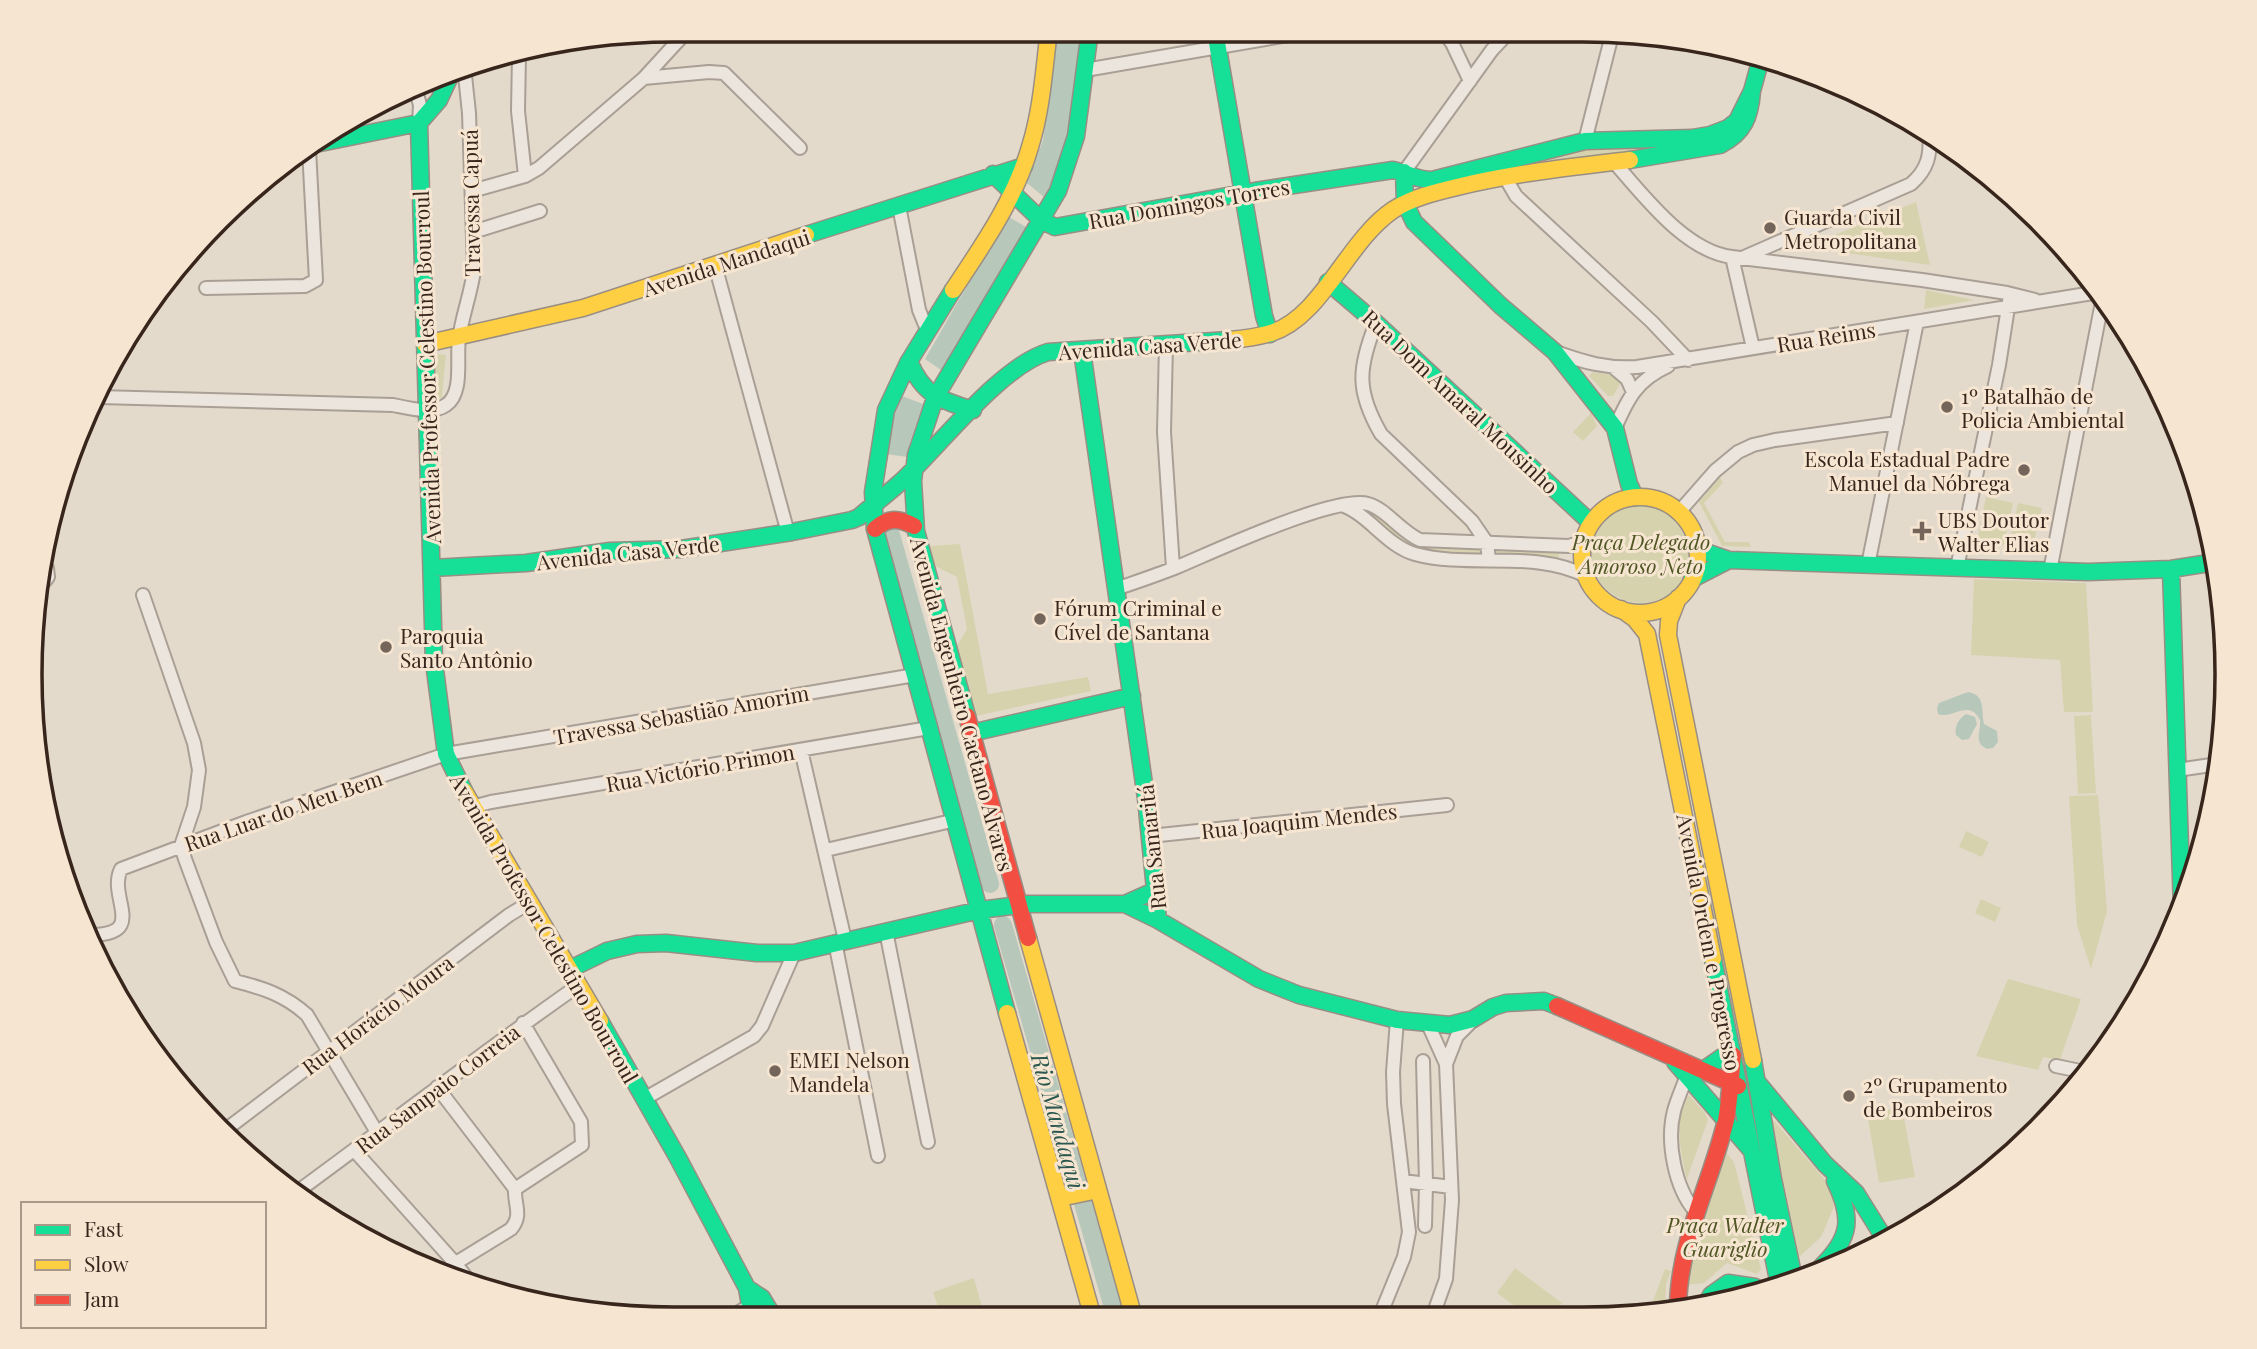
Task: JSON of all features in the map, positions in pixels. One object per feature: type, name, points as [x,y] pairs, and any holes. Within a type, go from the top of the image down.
[{"type":"main road","name":"Avenida Engenheiro Caetano Alvares","points":[[1047,42],[1035,135],[1024,166],[1012,193],[909,361],[892,395],[878,447],[872,506],[874,529],[956,820],[1022,1070],[1090,1307]]},
{"type":"main road","name":"Avenida Engenheiro Caetano Alvares","points":[[1088,42],[1076,136],[1058,191],[935,398],[924,424],[911,489],[920,555],[1131,1307]]},
{"type":"main road","points":[[1217,42],[1264,316],[1270,334]]},
{"type":"main road","name":"Avenida Casa Verde","points":[[1404,172],[1419,180],[1432,180],[1502,170],[1614,162],[1707,148],[1733,139],[1748,122],[1758,68]]},
{"type":"main road","points":[[338,139],[419,123],[426,117],[447,85]]},
{"type":"main road","name":"Avenida Casa Verde","points":[[432,568],[526,563],[610,551],[681,549],[788,533],[852,520],[913,470],[1002,380],[1035,356],[1048,352],[1233,340],[1270,334],[1296,320],[1363,236],[1391,211],[1405,203],[1585,141],[1692,138],[1710,135],[1737,121],[1752,91]]},
{"type":"main road","name":"Avenida Professor Celestino Bourroul","points":[[419,123],[435,662],[446,754],[472,807],[570,969],[644,1099],[757,1307]]},
{"type":"main road","name":"Avenida Mandaqui","points":[[425,344],[583,308],[1024,166]]},
{"type":"main road","name":"Rua Domingos Torres","points":[[1041,220],[1055,227],[1243,193],[1393,170],[1404,172]]},
{"type":"main road","name":"Rua Reims","points":[[1404,172],[1407,212],[1423,234],[1555,352],[1615,428]]},
{"type":"main road","points":[[993,174],[1041,220]]},
{"type":"main road","name":"Rua Dom Amaral Mousinho","points":[[1328,282],[1376,323],[1591,523]]},
{"type":"main road","name":"Rua Samaritá","points":[[1082,351],[1132,696],[1158,920],[1259,979],[1299,995],[1397,1020],[1450,1025],[1474,1020],[1493,1007],[1506,1003],[1544,1002],[1576,1013],[1671,1057],[1696,1078],[1753,1153]]},
{"type":"main road","points":[[909,361],[915,378],[935,398],[973,410]]},
{"type":"main road","points":[[1615,428],[1629,484],[1635,497]]},
{"type":"main road","points":[[1635,497],[1666,503],[1679,512],[1691,529],[1697,549],[1692,579],[1678,598],[1651,611],[1621,609],[1600,597],[1586,576],[1582,553],[1591,523],[1606,508],[1635,497]]},
{"type":"main road","points":[[874,529],[882,522],[895,519],[905,520],[915,526]]},
{"type":"main road","points":[[1697,549],[1729,560],[2050,571],[2110,572],[2171,569],[2205,564]]},
{"type":"main road","points":[[1692,579],[1729,560]]},
{"type":"main road","points":[[2171,569],[2181,878]]},
{"type":"main road","name":"Avenida Ordem e Progresso","points":[[1678,598],[1669,621],[1668,635],[1758,1083],[1773,1179],[1792,1271]]},
{"type":"main road","name":"Avenida Ordem e Progresso","points":[[1621,609],[1635,619],[1647,634],[1732,1053],[1735,1085],[1753,1153],[1777,1276]]},
{"type":"main road","points":[[971,733],[1132,696]]},
{"type":"main road","points":[[570,969],[581,962],[612,951],[644,943],[768,956],[794,953],[980,910],[1019,905],[1125,904],[1154,891]]},
{"type":"main road","points":[[1125,904],[1158,920]]},
{"type":"main road","points":[[1696,1078],[1732,1053]]},
{"type":"main road","name":"Rua Samaritá","points":[[1696,1078],[1735,1085]]},
{"type":"main road","points":[[1679,1300],[1684,1261],[1695,1212],[1735,1085],[1758,1083],[1825,1164],[1856,1193],[1880,1232]]},
{"type":"main road","points":[[1825,1164],[1848,1208],[1842,1242],[1835,1254]]},
{"type":"main road","points":[[1060,1198],[1098,1189]]},
{"type":"main road","points":[[1714,1293],[1728,1283],[1744,1285]]},
{"type":"street","points":[[472,191],[525,176],[539,168],[645,78],[677,42]]},
{"type":"street","points":[[1085,70],[1247,42]]},
{"type":"street","points":[[1451,42],[1470,81]]},
{"type":"street","points":[[1404,172],[1500,42]]},
{"type":"street","points":[[1585,141],[1610,43]]},
{"type":"street","points":[[519,62],[518,111],[525,176]]},
{"type":"street","points":[[645,78],[724,73],[800,148]]},
{"type":"street","name":"Travessa Capuá","points":[[427,410],[440,409],[452,399],[458,371],[459,338],[474,271],[466,78]]},
{"type":"street","points":[[418,97],[419,123]]},
{"type":"street","points":[[1737,258],[1911,184],[1928,164],[1930,146]]},
{"type":"street","points":[[206,288],[305,286],[316,280],[310,159]]},
{"type":"street","points":[[1614,162],[1647,199],[1691,240],[1709,252],[1737,258],[1922,280],[2007,293],[2037,301]]},
{"type":"street","points":[[1502,170],[1516,196],[1651,322],[1685,360],[1650,376],[1633,392],[1615,428]]},
{"type":"street","points":[[899,206],[919,310],[928,331]]},
{"type":"street","points":[[473,232],[540,211]]},
{"type":"street","points":[[1737,258],[1754,348]]},
{"type":"street","points":[[715,265],[788,533]]},
{"type":"street","points":[[1957,568],[2009,308],[2007,293]]},
{"type":"street","name":"Rua Reims","points":[[1555,352],[1614,368],[1685,360],[2087,294]]},
{"type":"street","points":[[2050,571],[2100,312]]},
{"type":"street","points":[[1868,565],[1917,322]]},
{"type":"street","points":[[1376,323],[1361,370],[1361,389],[1371,416],[1381,433],[1472,521],[1487,543],[1489,559]]},
{"type":"street","points":[[1166,345],[1164,432],[1173,568]]},
{"type":"street","points":[[1614,368],[1627,379],[1633,392]]},
{"type":"street","points":[[106,397],[368,404],[427,410]]},
{"type":"street","points":[[1679,512],[1715,471],[1738,452],[1753,445],[1897,424]]},
{"type":"street","points":[[1340,505],[1355,510],[1390,540],[1413,553],[1542,564],[1568,568],[1586,576]]},
{"type":"street","points":[[1116,589],[1266,530],[1340,505],[1371,505],[1410,536],[1420,540],[1569,546],[1584,541]]},
{"type":"street","points":[[143,595],[194,743],[199,770],[194,807],[181,846],[216,942],[235,981],[268,989],[294,1002],[307,1014],[378,1134]]},
{"type":"street","name":"Travessa Sebastião Amorim","points":[[446,754],[915,675]]},
{"type":"street","name":"Rua Victório Primon","points":[[472,807],[929,728]]},
{"type":"street","points":[[801,750],[826,850],[878,1156]]},
{"type":"street","name":"Rua Luar do Meu Bem","points":[[98,934],[116,931],[122,924],[118,883],[121,869],[446,754]]},
{"type":"street","points":[[2177,770],[2209,765]]},
{"type":"street","name":"Rua Joaquim Mendes","points":[[1150,836],[1447,805]]},
{"type":"street","points":[[826,850],[956,820]]},
{"type":"street","name":"Rua Horácio Moura","points":[[231,1126],[329,1049],[529,903]]},
{"type":"street","points":[[886,931],[929,1142]]},
{"type":"street","points":[[644,1099],[754,1036],[762,1026],[794,953]]},
{"type":"street","name":"Rua Sampaio Correia","points":[[304,1187],[523,1023],[579,985]]},
{"type":"street","points":[[1384,1307],[1404,1257],[1409,1232],[1394,1104],[1393,1072],[1397,1020]]},
{"type":"street","points":[[1446,1064],[1457,1036],[1474,1020]]},
{"type":"street","points":[[515,1189],[582,1146],[581,1122],[523,1023]]},
{"type":"street","points":[[1428,1024],[1446,1064],[1451,1187],[1451,1232],[1446,1279],[1436,1307]]},
{"type":"street","points":[[1423,1061],[1425,1226]]},
{"type":"street","points":[[2056,1066],[2076,1070]]},
{"type":"street","points":[[1695,1212],[1680,1185],[1672,1143],[1672,1122],[1678,1098],[1696,1078]]},
{"type":"street","points":[[438,1087],[515,1189],[519,1211],[518,1222],[511,1229],[451,1266]]},
{"type":"street","points":[[354,1150],[460,1269]]},
{"type":"street","points":[[1403,1181],[1451,1187]]},
{"type":"green space","points":[[1572,147],[1658,147],[1656,150],[1544,161]]},
{"type":"green space","points":[[1916,202],[1930,265],[1805,247]]},
{"type":"green space","points":[[1926,290],[1974,300],[1924,309]]},
{"type":"green space","points":[[439,354],[446,355],[442,397],[436,401],[434,357]]},
{"type":"green space","points":[[1593,372],[1618,376],[1622,381],[1613,396],[1608,396],[1589,376]]},
{"type":"green space","points":[[1591,413],[1597,426],[1583,441],[1573,432]]},
{"type":"green space","points":[[1720,477],[1723,483],[1704,503],[1725,542],[1749,542],[1751,547],[1722,546],[1699,502]]},
{"type":"green space","points":[[1986,497],[2013,503],[2004,545],[1977,539]]},
{"type":"green space","name":"Praça Delegado Amoroso Neto","points":[[1641,503],[1660,507],[1676,518],[1687,534],[1691,553],[1687,572],[1676,588],[1660,599],[1641,603],[1622,599],[1606,588],[1595,572],[1591,553],[1595,534],[1606,518],[1622,507]]},
{"type":"green space","points":[[2018,503],[2042,508],[2032,549],[2009,544]]},
{"type":"green space","points":[[1363,507],[1417,545],[1559,553],[1559,559],[1415,549],[1392,536],[1357,509]]},
{"type":"green space","points":[[960,544],[988,694],[1088,677],[1091,691],[976,716],[957,646],[967,629],[957,577],[935,566],[930,546]]},
{"type":"green space","points":[[1974,579],[2086,583],[2093,712],[2064,712],[2060,660],[1971,655]]},
{"type":"green space","points":[[2091,715],[2096,793],[2078,794],[2074,716]]},
{"type":"green space","points":[[2098,795],[2107,911],[2091,969],[2077,925],[2069,796]]},
{"type":"green space","points":[[1966,831],[1989,842],[1982,857],[1959,847]]},
{"type":"green space","points":[[1705,858],[1743,1048],[1739,1049],[1701,859]]},
{"type":"green space","points":[[1981,899],[2001,908],[1995,922],[1975,913]]},
{"type":"green space","points":[[2008,979],[2081,999],[2060,1060],[2043,1057],[2038,1070],[1976,1056]]},
{"type":"green space","name":"Praça Walter Guariglio","points":[[1689,1095],[1708,1120],[1687,1179],[1679,1124],[1684,1103]]},
{"type":"green space","points":[[1902,1107],[1915,1177],[1879,1183],[1867,1113]]},
{"type":"green space","name":"Praça Walter Guariglio","points":[[1770,1116],[1827,1182],[1833,1200],[1834,1207],[1821,1237],[1799,1257]]},
{"type":"green space","name":"Praça Walter Guariglio","points":[[1725,1151],[1734,1162],[1761,1269],[1757,1274],[1727,1263],[1704,1283],[1687,1285],[1704,1213]]},
{"type":"green space","points":[[1515,1268],[1562,1303],[1559,1307],[1516,1307],[1497,1293]]},
{"type":"green space","name":"Praça Walter Guariglio","points":[[1665,1269],[1671,1271],[1666,1284],[1665,1302],[1652,1303]]},
{"type":"green space","points":[[974,1278],[982,1307],[938,1307],[933,1292]]},
{"type":"shaded area","points":[[1056,42],[1082,42],[1067,137],[1054,178],[1044,197],[1027,183],[1043,140]]},
{"type":"shaded area","points":[[1007,216],[1028,228],[941,370],[925,359]]},
{"type":"shaded area","points":[[902,396],[923,404],[910,442],[908,457],[885,454],[893,418]]},
{"type":"shaded area","points":[[1968,692],[1978,696],[1980,700],[1984,724],[1997,731],[1998,742],[1993,748],[1987,749],[1980,743],[1980,720],[1976,714],[1966,710],[1938,714],[1939,703]]},
{"type":"shaded area","points":[[1966,714],[1975,717],[1977,724],[1969,739],[1962,740],[1956,735],[1956,729],[1959,720]]},
{"type":"waterway","name":"Rio Mandaqui","points":[[891,535],[990,884]]},
{"type":"waterway","name":"Rio Mandaqui","points":[[1003,925],[1113,1307]]},
{"type":"traffic: fast","points":[[967,716],[916,531],[913,481],[916,455],[935,398],[1058,191],[1076,136],[1088,42]]},
{"type":"traffic: fast","points":[[1217,42],[1264,316],[1270,334]]},
{"type":"traffic: fast","points":[[993,174],[1041,220],[1055,227],[1255,191],[1393,170],[1432,180],[1585,141],[1692,138],[1710,135],[1737,121],[1752,91],[1758,68]]},
{"type":"traffic: fast","points":[[338,139],[419,123],[439,100],[446,85]]},
{"type":"traffic: fast","points":[[1630,160],[1720,145],[1735,135],[1744,123],[1750,109],[1752,91]]},
{"type":"traffic: fast","points":[[419,123],[434,662],[446,754],[464,791]]},
{"type":"traffic: fast","points":[[806,235],[1024,166]]},
{"type":"traffic: fast","points":[[1404,172],[1405,203],[1414,222],[1501,306],[1555,352],[1615,428],[1629,484],[1635,497]]},
{"type":"traffic: fast","points":[[1328,282],[1376,323],[1591,523]]},
{"type":"traffic: fast","points":[[953,290],[908,363],[886,410],[873,492],[875,529],[1007,1013]]},
{"type":"traffic: fast","points":[[432,568],[526,563],[610,551],[681,549],[852,520],[899,484],[992,389],[1030,360],[1048,352],[1229,340]]},
{"type":"traffic: fast","points":[[1082,351],[1146,798],[1158,920]]},
{"type":"traffic: fast","points":[[909,361],[920,382],[927,389],[942,399],[973,410]]},
{"type":"traffic: fast","points":[[1697,549],[1729,560],[2088,572],[2171,569],[2205,564]]},
{"type":"traffic: fast","points":[[1692,579],[1729,560]]},
{"type":"traffic: fast","points":[[2171,569],[2181,878]]},
{"type":"traffic: fast","points":[[971,733],[1132,696]]},
{"type":"traffic: fast","points":[[570,969],[607,951],[637,944],[666,943],[757,953],[794,953],[980,910],[1027,904],[1125,904],[1154,891]]},
{"type":"traffic: fast","points":[[1125,904],[1158,920],[1259,979],[1299,995],[1397,1020],[1450,1025],[1473,1019],[1506,1003],[1544,1001],[1557,1006]]},
{"type":"traffic: fast","points":[[1713,959],[1777,1276]]},
{"type":"traffic: fast","points":[[600,1021],[678,1158],[747,1288],[751,1307]]},
{"type":"traffic: fast","points":[[1702,1071],[1732,1050]]},
{"type":"traffic: fast","points":[[1753,1060],[1773,1179],[1792,1271]]},
{"type":"traffic: fast","points":[[1675,1062],[1752,1151]]},
{"type":"traffic: fast","points":[[1758,1083],[1825,1164],[1856,1193],[1880,1232]]},
{"type":"traffic: fast","points":[[1831,1256],[1838,1247],[1846,1227],[1845,1206],[1835,1181]]},
{"type":"traffic: fast","points":[[1714,1293],[1728,1283],[1744,1285]]},
{"type":"traffic: fast","points":[[747,1288],[762,1298],[767,1307]]},
{"type":"traffic: slow","points":[[953,290],[997,221],[1024,166],[1037,118],[1048,42]]},
{"type":"traffic: slow","points":[[1229,340],[1271,333],[1289,324],[1320,295],[1377,224],[1393,210],[1408,202],[1441,191],[1500,178],[1630,160]]},
{"type":"traffic: slow","points":[[425,344],[583,308],[806,235]]},
{"type":"traffic: slow","points":[[1640,497],[1662,502],[1681,514],[1693,533],[1698,555],[1693,577],[1681,596],[1662,608],[1640,613],[1618,608],[1599,596],[1587,577],[1582,555],[1587,533],[1599,514],[1618,502],[1640,497]]},
{"type":"traffic: slow","points":[[1678,598],[1669,621],[1668,635],[1753,1060]]},
{"type":"traffic: slow","points":[[1621,609],[1635,619],[1647,634],[1713,959]]},
{"type":"traffic: slow","points":[[464,791],[600,1021]]},
{"type":"traffic: slow","points":[[1028,938],[1131,1307]]},
{"type":"traffic: slow","points":[[1007,1013],[1090,1307]]},
{"type":"traffic: slow","points":[[1060,1198],[1098,1190]]},
{"type":"traffic: jam","points":[[875,529],[884,522],[894,520],[914,526]]},
{"type":"traffic: jam","points":[[967,716],[1028,938]]},
{"type":"traffic: jam","points":[[1557,1006],[1738,1086]]},
{"type":"traffic: jam","points":[[1678,1300],[1689,1237],[1726,1120],[1733,1055]]},
{"type":"place","name":"Guarda Civil Metropolitana","points":[[1770,228]]},
{"type":"place","name":"1º Batalhão de Policia Ambiental","points":[[1947,407]]},
{"type":"place","name":"Escola Estadual Padre Manuel da Nóbrega","points":[[2024,470]]},
{"type":"place","name":"UBS Doutor Walter Elias","points":[[1922,531]]},
{"type":"place","name":"Fórum Criminal e Cível de Santana","points":[[1040,619]]},
{"type":"place","name":"Paroquia Santo Antônio","points":[[386,647]]},
{"type":"place","name":"EMEI Nelson Mandela","points":[[775,1071]]},
{"type":"place","name":"2º Grupamento de Bombeiros","points":[[1849,1096]]}]
